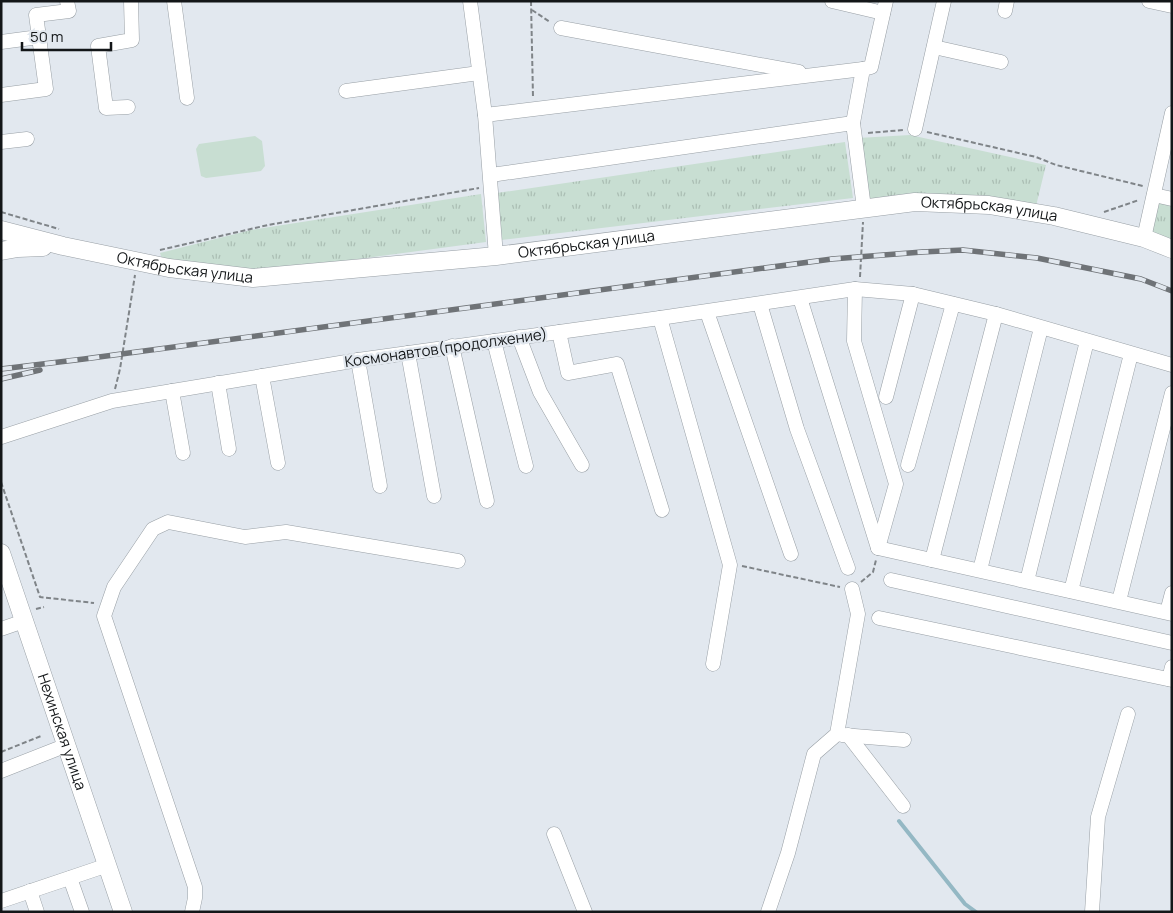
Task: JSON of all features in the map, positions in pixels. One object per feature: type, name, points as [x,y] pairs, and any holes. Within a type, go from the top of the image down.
[{"type":"main road","name":"Октябрьская улица","points":[[1,230],[137,262],[169,268],[253,278],[496,256],[915,202],[989,205],[1054,216],[1144,238],[1172,249]]},
{"type":"main road","points":[[1,251],[18,248],[63,246]]},
{"type":"main road","name":"Нехинская улица","points":[[1,552],[124,912]]},
{"type":"street","points":[[1,95],[46,89],[36,15],[69,11],[68,1]]},
{"type":"street","points":[[128,107],[106,108],[98,46],[132,40],[131,1]]},
{"type":"street","points":[[174,1],[187,98]]},
{"type":"street","points":[[470,1],[485,115],[496,256]]},
{"type":"street","points":[[485,115],[871,67],[885,7],[832,1]]},
{"type":"street","points":[[915,129],[944,1]]},
{"type":"street","points":[[1149,1],[1172,6]]},
{"type":"street","points":[[561,28],[812,75]]},
{"type":"street","points":[[1,42],[39,37]]},
{"type":"street","points":[[934,47],[1001,62]]},
{"type":"street","points":[[863,69],[853,129],[864,208]]},
{"type":"street","points":[[346,91],[479,73]]},
{"type":"street","points":[[1144,238],[1172,113]]},
{"type":"street","points":[[491,180],[853,129]]},
{"type":"street","points":[[1,142],[27,139]]},
{"type":"street","points":[[1154,195],[1172,200]]},
{"type":"street","points":[[857,290],[854,341],[896,484],[878,548]]},
{"type":"street","name":"Космонавтов(продолжение)","points":[[1,437],[112,401],[358,360],[857,290],[913,294],[996,314],[1172,365]]},
{"type":"street","points":[[886,397],[913,294]]},
{"type":"street","points":[[800,298],[878,548]]},
{"type":"street","points":[[760,304],[797,428],[848,568]]},
{"type":"street","points":[[908,465],[953,304]]},
{"type":"street","points":[[707,312],[791,554]]},
{"type":"street","points":[[932,560],[996,314]]},
{"type":"street","points":[[660,318],[730,563],[713,664]]},
{"type":"street","points":[[980,570],[1041,328]]},
{"type":"street","points":[[559,332],[568,373],[618,364],[662,510]]},
{"type":"street","points":[[519,337],[540,392],[582,465]]},
{"type":"street","points":[[494,340],[526,466]]},
{"type":"street","points":[[1027,581],[1087,341]]},
{"type":"street","points":[[452,346],[487,501]]},
{"type":"street","points":[[408,353],[434,496]]},
{"type":"street","points":[[1071,591],[1131,354]]},
{"type":"street","points":[[358,360],[380,486]]},
{"type":"street","points":[[262,376],[278,464]]},
{"type":"street","points":[[218,383],[229,449]]},
{"type":"street","points":[[172,391],[183,453]]},
{"type":"street","points":[[1119,601],[1172,393]]},
{"type":"street","points":[[192,912],[195,887],[104,616],[114,587],[153,529],[168,522],[245,537],[286,532],[458,561]]},
{"type":"street","points":[[878,548],[1169,613],[1172,593]]},
{"type":"street","points":[[891,580],[1172,643]]},
{"type":"street","points":[[852,589],[858,614],[843,735],[903,806]]},
{"type":"street","points":[[879,618],[1171,675]]},
{"type":"street","points":[[1,628],[24,621]]},
{"type":"street","points":[[1092,912],[1098,817],[1128,714]]},
{"type":"street","points":[[768,912],[788,853],[814,754],[843,735],[904,740]]},
{"type":"street","points":[[1,771],[67,745]]},
{"type":"street","points":[[554,834],[584,912]]},
{"type":"street","points":[[1,901],[108,865]]},
{"type":"street","points":[[70,878],[82,912]]},
{"type":"street","points":[[30,891],[37,912]]},
{"type":"path","points":[[530,1],[532,10],[534,109]]},
{"type":"path","points":[[532,10],[561,28]]},
{"type":"path","points":[[853,129],[915,129],[1036,157],[1056,165],[1141,186]]},
{"type":"path","points":[[155,251],[268,225],[491,180]]},
{"type":"path","points":[[1103,213],[1139,202],[1140,194]]},
{"type":"path","points":[[857,290],[864,208]]},
{"type":"path","points":[[112,401],[120,369],[137,262]]},
{"type":"path","points":[[1,482],[40,596],[99,604],[104,616]]},
{"type":"path","points":[[730,563],[852,589],[873,572],[878,548]]},
{"type":"path","points":[[1,752],[41,736]]},
{"type":"green space","points":[[910,135],[1046,165],[1036,206],[914,193],[868,199],[858,138]]},
{"type":"green space","points":[[255,136],[262,141],[265,166],[261,171],[206,178],[201,176],[196,149],[199,144]]},
{"type":"green space","points":[[845,142],[853,198],[501,240],[497,193]]},
{"type":"green space","points":[[481,194],[486,242],[268,271],[163,262],[160,253],[251,230]]},
{"type":"green space","points":[[1156,199],[1172,204],[1172,244],[1148,236]]},
{"type":"waterway","points":[[899,821],[965,904],[976,912]]},
{"type":"railway","points":[[1,369],[832,259],[922,252],[963,250],[1037,258],[1141,279],[1172,291]]},
{"type":"railway","points":[[1,379],[40,370]]}]
